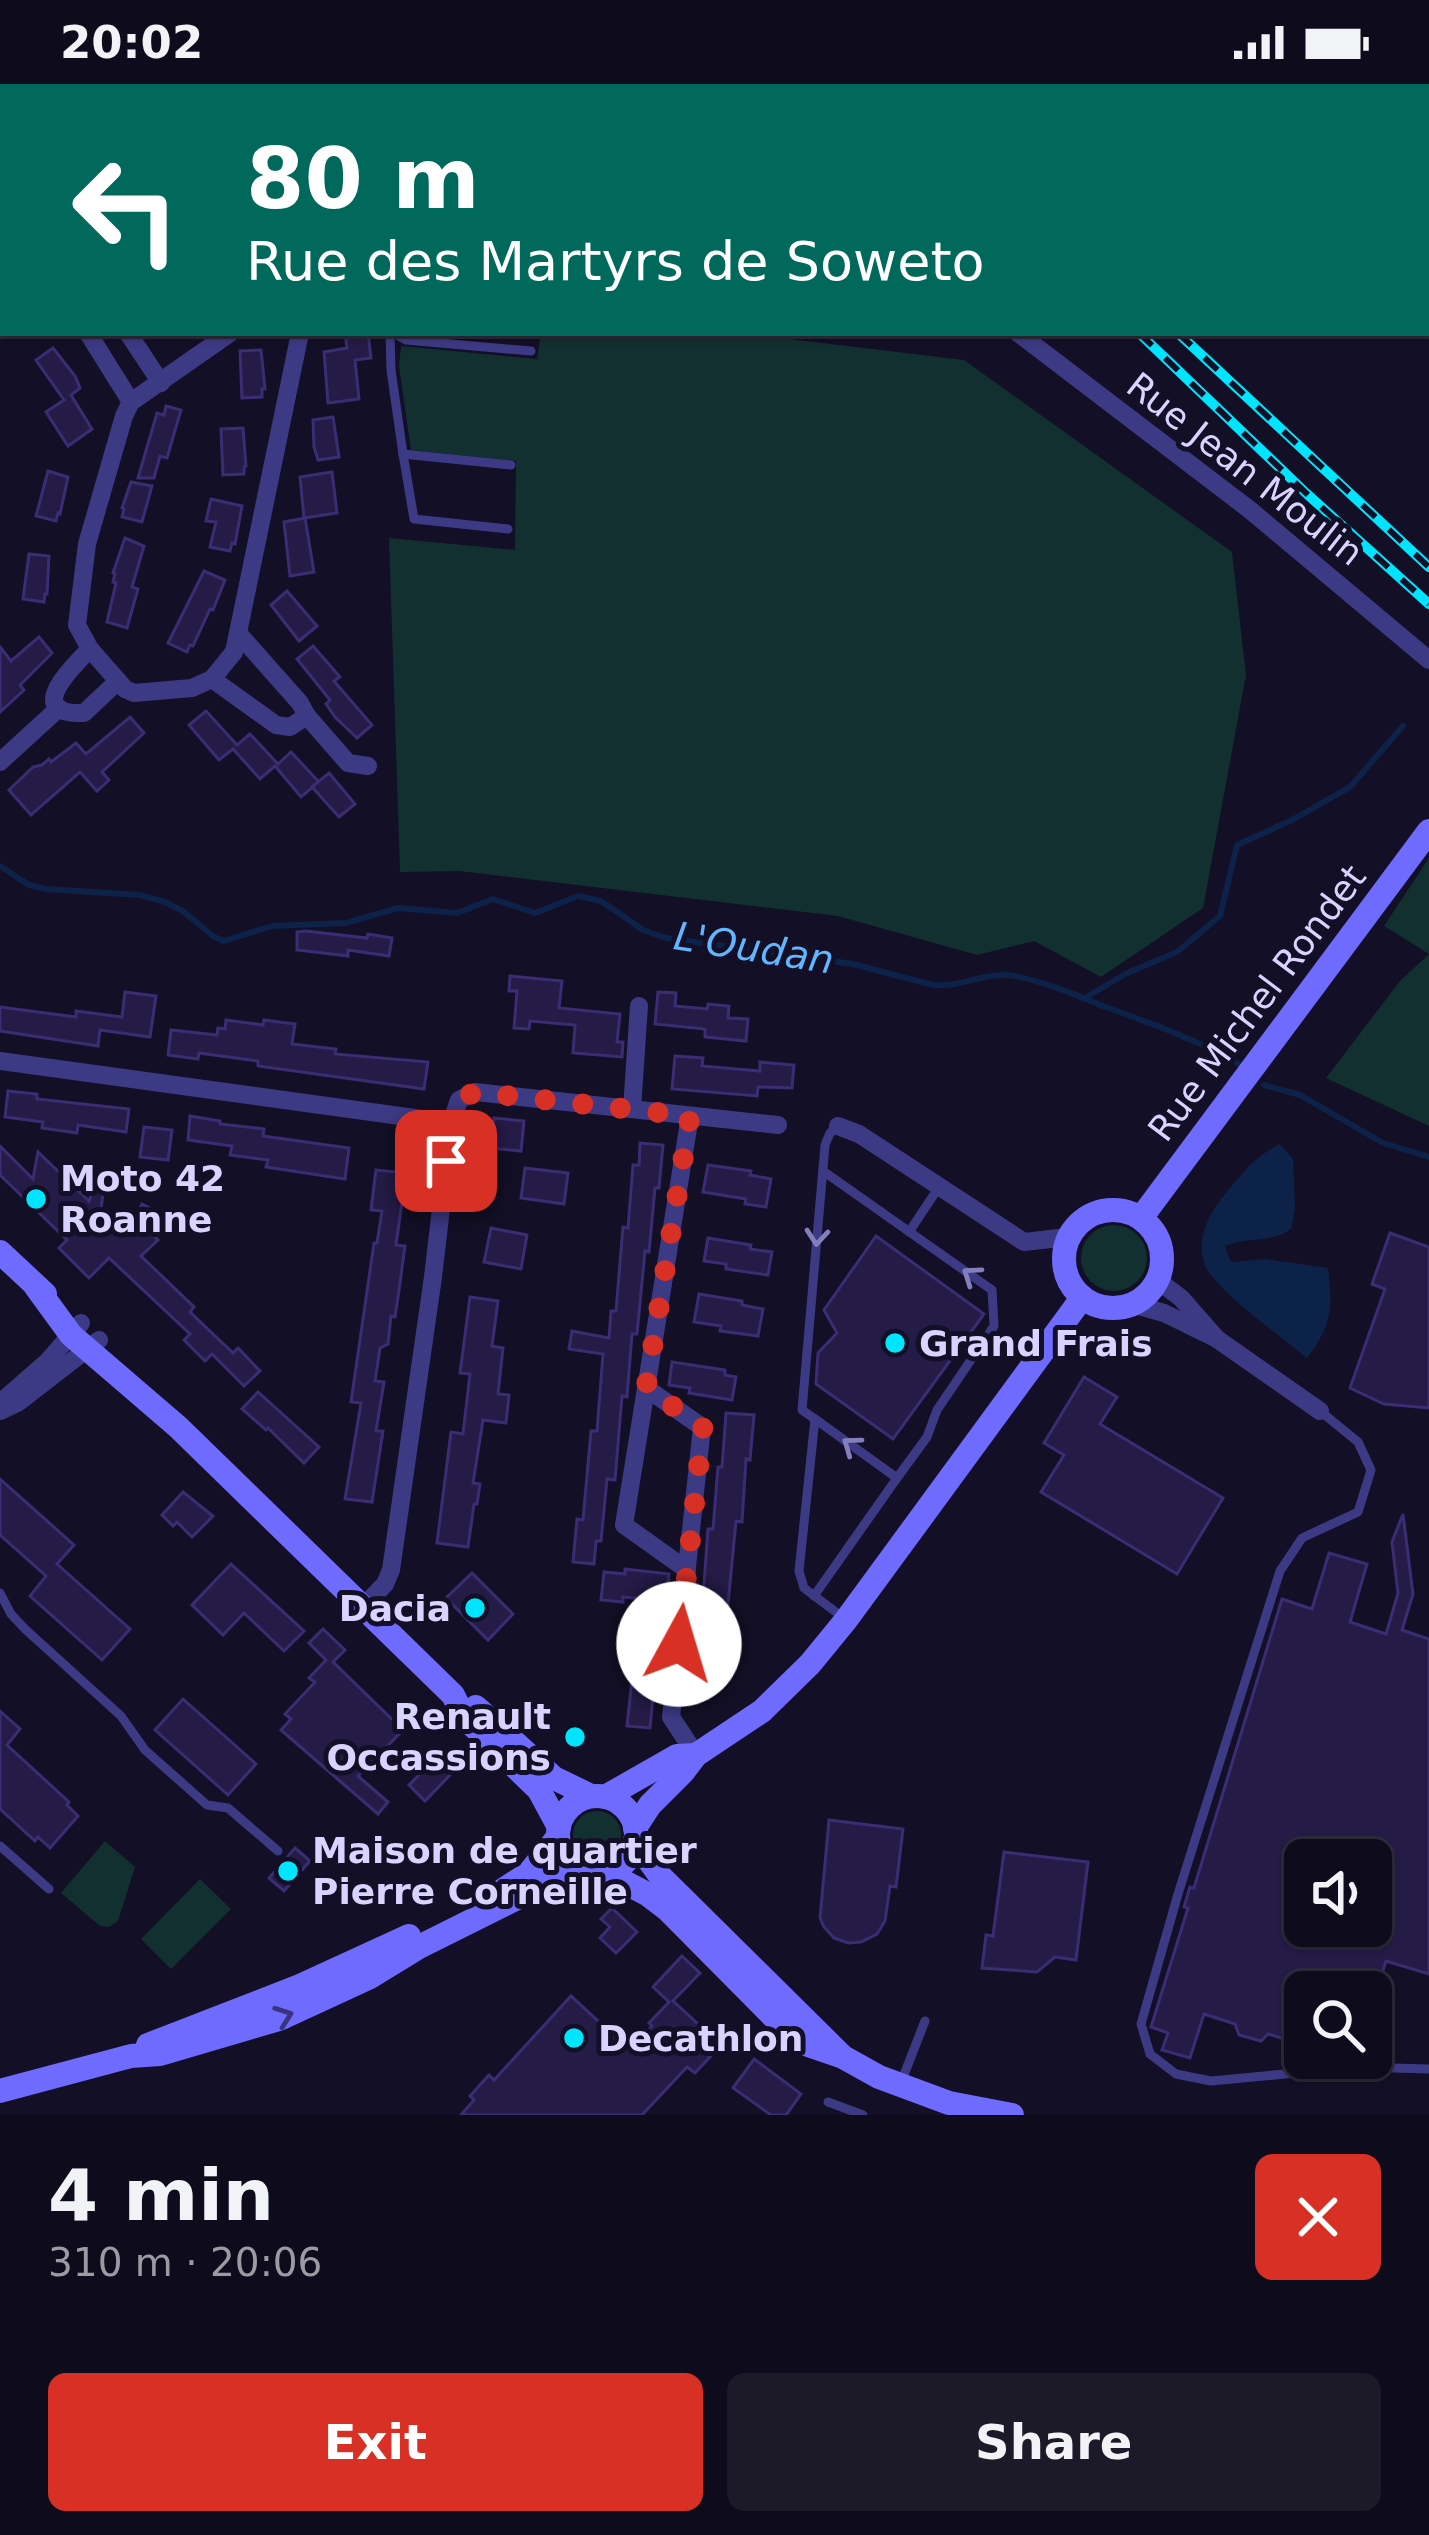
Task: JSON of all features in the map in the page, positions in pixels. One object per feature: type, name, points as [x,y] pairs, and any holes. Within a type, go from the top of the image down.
[{"type":"street","points":[[90,336],[131,402]]},
{"type":"street","points":[[130,336],[161,382]]},
{"type":"street","points":[[226,336],[131,402],[87,544],[77,625],[90,649],[124,689],[134,693],[192,688],[212,680],[234,652],[299,336]]},
{"type":"street","name":"Rue Jean Moulin","points":[[1022,336],[1250,510],[1429,660]]},
{"type":"street","points":[[238,633],[348,763],[368,766]]},
{"type":"street","points":[[90,649],[57,683],[54,698],[59,708],[84,713],[118,681]]},
{"type":"street","points":[[212,680],[276,725],[290,727],[307,716]]},
{"type":"street","points":[[0,762],[59,708]]},
{"type":"street","name":"Rue Michel Rondet","points":[[1141,1218],[1429,831]]},
{"type":"street","points":[[632,1109],[639,1006]]},
{"type":"street","points":[[0,1061],[451,1123]]},
{"type":"street","points":[[364,1606],[385,1584],[391,1570],[451,1123],[459,1100],[475,1092],[778,1125]]},
{"type":"street","points":[[687,1570],[624,1525],[690,1116]]},
{"type":"street","points":[[838,1126],[860,1134],[1024,1241],[1068,1237]]},
{"type":"street","points":[[1132,1304],[1157,1280],[1161,1267],[1158,1239],[1141,1218],[1126,1211],[1092,1213],[1078,1223],[1063,1253],[1064,1270],[1082,1298],[1106,1307],[1132,1304],[1164,1313],[1217,1339],[1320,1412]]},
{"type":"street","points":[[0,1252],[453,1695],[464,1717],[539,1790],[567,1860],[647,1894],[668,1910],[808,2045],[949,2103],[1012,2115]]},
{"type":"street","points":[[1157,1280],[1181,1298],[1217,1339]]},
{"type":"street","points":[[0,2091],[131,2056],[178,2050],[308,2007],[555,1879],[622,1864],[650,1805],[696,1755],[762,1711],[846,1620],[1082,1298]]},
{"type":"street","points":[[0,1407],[48,1361],[85,1337]]},
{"type":"street","points":[[646,1388],[703,1427],[671,1717],[696,1755]]},
{"type":"street","points":[[453,1695],[475,1706],[554,1778],[624,1808],[661,1877],[843,2057]]},
{"type":"street","points":[[131,2056],[159,2039],[387,1948],[510,1888],[529,1873],[574,1803],[598,1797],[676,1756],[696,1755]]},
{"type":"lane","points":[[392,336],[391,370],[414,520],[508,530]]},
{"type":"lane","points":[[398,336],[531,351]]},
{"type":"lane","points":[[403,454],[511,465]]},
{"type":"lane","points":[[838,1126],[830,1133],[823,1171],[802,1410],[897,1478]]},
{"type":"lane","points":[[814,1596],[927,1437],[937,1410],[994,1326],[992,1290],[823,1171]]},
{"type":"lane","points":[[909,1232],[939,1187]]},
{"type":"lane","points":[[1320,1412],[1358,1442],[1371,1470],[1358,1512],[1302,1538],[1280,1571],[1141,2024],[1150,2054],[1176,2074],[1211,2081],[1358,2067],[1429,2068]]},
{"type":"lane","points":[[815,1419],[799,1571],[804,1588],[846,1620]]},
{"type":"lane","points":[[0,1593],[25,1629],[122,1716],[145,1750],[207,1805],[228,1808],[278,1851]]},
{"type":"lane","points":[[0,1846],[49,1889]]},
{"type":"lane","points":[[900,2085],[925,2021]]},
{"type":"lane","points":[[828,2102],[863,2115]]},
{"type":"green space","points":[[541,336],[764,336],[964,360],[1232,552],[1246,675],[1203,908],[1101,977],[1034,941],[977,955],[838,916],[459,871],[400,872],[389,538],[515,550],[516,461],[411,450],[399,366],[401,346],[537,359]]},
{"type":"green space","points":[[1429,858],[1429,954],[1384,926]]},
{"type":"green space","points":[[1429,954],[1429,1126],[1326,1078],[1400,981]]},
{"type":"green space","points":[[1114,1225],[1137,1235],[1147,1258],[1137,1281],[1114,1291],[1091,1281],[1081,1258],[1091,1235]]},
{"type":"green space","points":[[597,1811],[614,1818],[621,1835],[614,1852],[597,1859],[580,1852],[573,1835],[580,1818]]},
{"type":"green space","points":[[105,1841],[135,1867],[118,1921],[109,1927],[100,1926],[61,1893]]},
{"type":"green space","points":[[200,1879],[231,1909],[171,1969],[141,1939]]},
{"type":"water","points":[[1280,1144],[1293,1159],[1291,1229],[1225,1246],[1231,1262],[1265,1259],[1328,1268],[1329,1316],[1307,1358],[1220,1286],[1202,1254],[1206,1226],[1219,1201],[1249,1166]]},
{"type":"building","points":[[345,336],[368,336],[371,358],[355,360],[359,399],[328,403],[324,352],[347,348]]},
{"type":"building","points":[[53,348],[75,376],[80,388],[71,395],[92,429],[68,446],[46,412],[64,400],[36,360]]},
{"type":"building","points":[[261,350],[262,397],[242,398],[240,351]]},
{"type":"building","points":[[166,406],[181,410],[167,458],[160,456],[154,478],[138,478],[157,413],[164,415]]},
{"type":"building","points":[[333,417],[339,457],[318,460],[313,420]]},
{"type":"building","points":[[243,428],[244,474],[223,475],[221,429]]},
{"type":"building","points":[[48,471],[68,477],[56,521],[36,516]]},
{"type":"building","points":[[332,472],[337,513],[304,518],[300,477]]},
{"type":"building","points":[[131,482],[152,486],[142,522],[122,517]]},
{"type":"building","points":[[211,499],[242,506],[230,551],[210,547],[216,522],[206,521]]},
{"type":"building","points":[[305,518],[314,572],[290,576],[284,522]]},
{"type":"building","points":[[125,538],[144,546],[127,628],[107,622],[116,583],[113,573]]},
{"type":"building","points":[[29,554],[49,556],[44,602],[23,599]]},
{"type":"building","points":[[204,571],[225,580],[187,652],[168,643]]},
{"type":"building","points":[[287,591],[317,626],[299,641],[271,605]]},
{"type":"building","points":[[39,637],[52,653],[0,712],[0,647],[11,661]]},
{"type":"building","points":[[313,646],[340,677],[334,681],[372,725],[357,738],[335,717],[326,704],[330,700],[297,659]]},
{"type":"building","points":[[206,711],[237,745],[250,734],[278,764],[291,752],[319,782],[301,797],[275,766],[260,779],[233,749],[219,760],[189,725]]},
{"type":"building","points":[[130,717],[144,733],[102,772],[109,780],[97,791],[80,772],[31,815],[9,790],[33,767],[51,762],[76,743],[86,754]]},
{"type":"building","points":[[329,773],[355,804],[339,817],[312,787]]},
{"type":"building","points":[[297,932],[392,938],[389,956],[297,950]]},
{"type":"building","points":[[510,976],[562,981],[559,1008],[620,1014],[617,1042],[623,1042],[622,1057],[573,1053],[575,1025],[530,1021],[529,1029],[514,1028],[517,991],[509,991]]},
{"type":"building","points":[[125,992],[156,996],[150,1037],[100,1030],[98,1046],[0,1031],[0,1007],[76,1017],[76,1011],[122,1017]]},
{"type":"building","points":[[658,992],[676,993],[675,1006],[729,1006],[728,1018],[748,1019],[746,1041],[705,1037],[705,1029],[655,1024]]},
{"type":"building","points":[[226,1020],[295,1024],[292,1044],[336,1049],[335,1054],[428,1062],[424,1089],[199,1053],[198,1059],[168,1055],[171,1030],[217,1035],[218,1028],[225,1029]]},
{"type":"building","points":[[675,1056],[703,1058],[702,1066],[760,1071],[760,1062],[794,1065],[792,1088],[758,1087],[757,1096],[672,1089]]},
{"type":"building","points":[[8,1091],[37,1094],[37,1099],[129,1109],[126,1132],[78,1125],[77,1133],[5,1117]]},
{"type":"building","points":[[190,1116],[264,1129],[263,1136],[349,1148],[345,1179],[266,1167],[268,1160],[230,1155],[232,1146],[188,1140]]},
{"type":"building","points":[[494,1118],[524,1121],[521,1151],[490,1148]]},
{"type":"building","points":[[144,1127],[172,1130],[168,1160],[140,1157]]},
{"type":"building","points":[[640,1143],[663,1145],[637,1334],[632,1334],[627,1397],[622,1396],[615,1480],[607,1479],[594,1564],[573,1562],[577,1519],[583,1520],[591,1431],[597,1431],[603,1354],[569,1349],[572,1331],[609,1338],[623,1227],[628,1228],[633,1165],[639,1165]]},
{"type":"building","points":[[0,1146],[33,1179],[38,1152],[89,1201],[101,1170],[106,1171],[101,1209],[127,1235],[142,1204],[161,1214],[151,1233],[158,1240],[141,1256],[194,1307],[190,1312],[233,1353],[238,1348],[260,1371],[244,1386],[212,1354],[205,1361],[184,1340],[190,1334],[109,1258],[89,1278],[59,1248],[67,1240],[0,1175]]},
{"type":"building","points":[[708,1165],[771,1179],[766,1207],[703,1192]]},
{"type":"building","points":[[525,1168],[568,1173],[564,1204],[521,1198]]},
{"type":"building","points":[[376,1170],[406,1173],[396,1245],[405,1246],[395,1317],[391,1316],[388,1344],[380,1348],[375,1381],[384,1382],[376,1431],[383,1431],[372,1502],[345,1499],[361,1403],[351,1402],[382,1211],[371,1210]]},
{"type":"building","points":[[491,1228],[527,1235],[521,1269],[484,1262]]},
{"type":"building","points":[[1390,1233],[1429,1247],[1429,1408],[1384,1404],[1350,1388],[1385,1289],[1372,1284]]},
{"type":"building","name":"Grand Frais","points":[[876,1236],[984,1314],[893,1439],[816,1384],[818,1353],[837,1333],[824,1310]]},
{"type":"building","points":[[708,1238],[772,1252],[768,1275],[704,1261]]},
{"type":"building","points":[[699,1294],[763,1309],[758,1336],[694,1322]]},
{"type":"building","points":[[470,1297],[498,1301],[492,1346],[503,1348],[498,1394],[509,1395],[506,1423],[483,1420],[473,1483],[480,1484],[468,1547],[437,1543],[451,1432],[463,1434],[470,1374],[460,1373]]},
{"type":"building","points":[[672,1362],[725,1370],[725,1375],[736,1377],[732,1400],[669,1385]]},
{"type":"building","points":[[1084,1377],[1117,1397],[1100,1424],[1223,1498],[1177,1574],[1041,1492],[1064,1455],[1044,1443]]},
{"type":"building","points":[[258,1392],[319,1447],[304,1463],[242,1409]]},
{"type":"building","points":[[726,1413],[754,1415],[750,1460],[746,1459],[742,1522],[736,1521],[722,1666],[717,1666],[715,1687],[691,1686],[697,1611],[702,1611],[708,1529],[713,1529]]},
{"type":"building","points":[[0,1479],[74,1545],[57,1564],[130,1629],[102,1660],[30,1596],[46,1576],[0,1535]]},
{"type":"building","points":[[183,1492],[213,1516],[192,1537],[162,1515]]},
{"type":"building","points":[[1403,1514],[1413,1594],[1402,1630],[1429,1639],[1429,1974],[1386,1961],[1383,1971],[1284,1971],[1284,2039],[1268,2034],[1261,2041],[1239,2035],[1235,2024],[1204,2014],[1190,2058],[1162,2050],[1168,2033],[1151,2027],[1188,1908],[1184,1907],[1190,1887],[1194,1888],[1282,1599],[1312,1609],[1329,1553],[1367,1564],[1350,1622],[1386,1634],[1398,1593],[1392,1542]]},
{"type":"building","points":[[231,1564],[304,1631],[284,1651],[244,1613],[223,1635],[192,1605]]},
{"type":"building","points":[[625,1569],[669,1574],[667,1601],[601,1600],[604,1572],[625,1574]]},
{"type":"building","points":[[472,1573],[513,1614],[488,1640],[446,1598]]},
{"type":"building","points":[[323,1629],[345,1650],[333,1662],[403,1730],[358,1776],[388,1802],[378,1814],[281,1730],[291,1719],[285,1714],[315,1682],[309,1678],[326,1660],[309,1643]]},
{"type":"building","points":[[642,1630],[665,1632],[650,1728],[627,1726],[635,1651],[639,1652]]},
{"type":"building","points":[[183,1699],[256,1764],[228,1795],[155,1730]]},
{"type":"building","points":[[0,1711],[20,1729],[7,1745],[78,1816],[50,1848],[38,1837],[35,1841],[0,1809]]},
{"type":"building","points":[[436,1758],[452,1773],[425,1801],[409,1785]]},
{"type":"building","points":[[829,1820],[903,1829],[896,1887],[890,1886],[885,1921],[877,1934],[861,1942],[834,1938],[820,1918]]},
{"type":"building","name":"Maison de quartier Pierre Corneille","points":[[295,1848],[310,1861],[284,1891],[269,1878]]},
{"type":"building","points":[[1004,1852],[1088,1862],[1076,1960],[1055,1957],[1037,1972],[982,1968],[986,1935],[993,1936]]},
{"type":"building","points":[[612,1908],[637,1932],[616,1953],[600,1938],[610,1927],[601,1919]]},
{"type":"building","name":"Decathlon","points":[[682,1956],[700,1973],[673,2001],[721,2045],[695,2073],[687,2067],[642,2115],[461,2115],[489,2075],[494,2080],[571,1996],[628,2049],[669,2002],[653,1987]]},
{"type":"building","points":[[754,2059],[801,2094],[786,2115],[771,2115],[733,2088]]},
{"type":"waterway","points":[[1085,998],[1177,952],[1220,916],[1237,845],[1350,787],[1403,726]]},
{"type":"waterway","name":"L'Oudan","points":[[0,866],[29,885],[46,889],[140,895],[165,902],[224,941],[272,926],[346,923],[398,908],[457,913],[493,899],[535,913],[578,896],[601,901],[643,930],[666,938],[853,964],[933,985],[1005,975],[1027,979],[1172,1032],[1239,1064]]},
{"type":"waterway","name":"L'Oudan","points":[[1264,1085],[1300,1095],[1383,1143],[1429,1157]]},
{"type":"railway","points":[[1142,336],[1429,604]]},
{"type":"railway","points":[[1181,336],[1429,567]]},
{"type":"place","name":"Moto 42 Roanne","points":[[36,1199]]},
{"type":"place","name":"Grand Frais","points":[[895,1343]]},
{"type":"place","name":"Dacia","points":[[475,1608]]},
{"type":"place","name":"Renault Occassions","points":[[575,1737]]},
{"type":"place","name":"Maison de quartier Pierre Corneille","points":[[288,1871]]},
{"type":"place","name":"Decathlon","points":[[574,2038]]},
{"type":"route","points":[[446,1161],[459,1100],[475,1092],[690,1116],[646,1388],[703,1427],[679,1644]]}]
